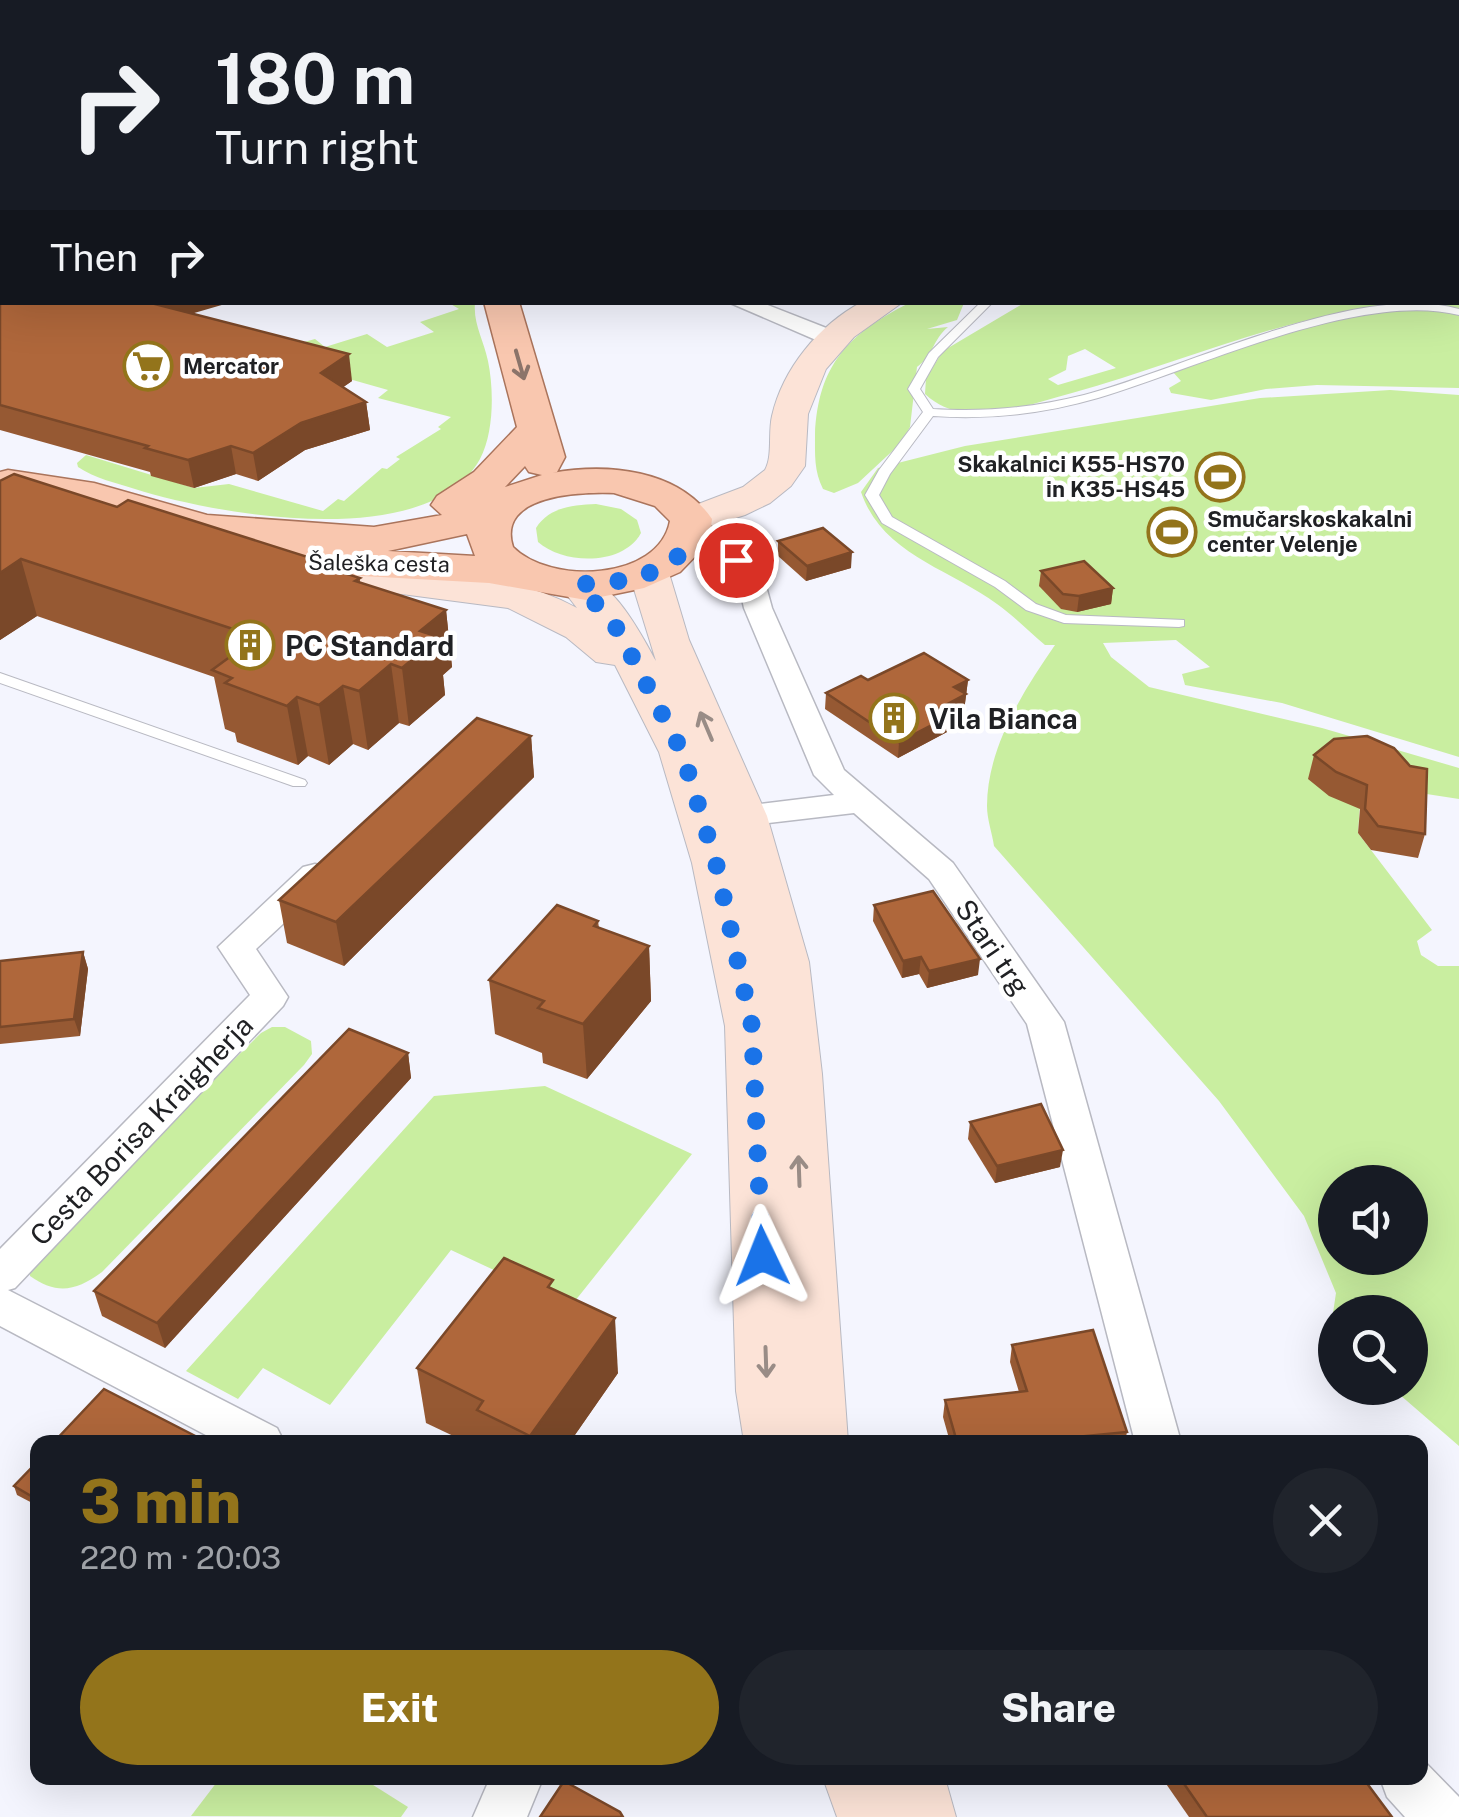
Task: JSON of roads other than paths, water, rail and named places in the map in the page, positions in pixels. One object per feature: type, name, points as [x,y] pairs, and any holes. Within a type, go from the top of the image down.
[{"type":"main road","points":[[503,305],[545,457],[538,479],[504,507],[488,530],[490,546],[502,562],[523,574]]},
{"type":"main road","points":[[524,305],[546,343],[565,397]]},
{"type":"main road","points":[[815,1435],[795,1074],[783,962],[743,816],[668,640],[649,574],[679,556],[689,533],[760,495],[788,466],[785,444],[793,402],[806,370],[831,338],[881,305]]},
{"type":"main road","points":[[301,549],[422,516],[470,497],[497,476],[538,428]]},
{"type":"main road","points":[[581,440],[587,454],[617,482]]},
{"type":"main road","points":[[658,492],[699,490],[726,483],[752,472],[785,444]]},
{"type":"main road","name":"Šaleška cesta","points":[[3,483],[69,512],[138,535],[232,554],[410,536],[504,507],[561,484],[617,482],[658,492]]},
{"type":"main road","points":[[658,492],[679,504],[689,533]]},
{"type":"main road","points":[[301,549],[359,577],[521,596],[560,613],[594,636],[648,688]]},
{"type":"main road","name":"Šaleška cesta","points":[[301,549],[462,565],[579,584],[604,584],[649,574]]},
{"type":"main road","points":[[579,584],[618,630],[682,752],[716,863],[752,1026],[768,1391],[776,1435]]},
{"type":"main road","points":[[864,1785],[875,1817]]},
{"type":"main road","points":[[909,1785],[918,1817]]},
{"type":"street","points":[[747,305],[831,338]]},
{"type":"street","name":"Stari trg","points":[[689,533],[736,560],[751,574],[758,608],[830,775],[941,870],[1044,1022],[1156,1435]]},
{"type":"street","points":[[743,816],[860,802]]},
{"type":"street","name":"Cesta Borisa Kraigherja","points":[[0,1276],[270,997],[236,947],[339,854]]},
{"type":"street","points":[[0,1305],[248,1435]]},
{"type":"street","points":[[500,1817],[514,1785]]},
{"type":"street","points":[[1412,1785],[1441,1817]]},
{"type":"lane","points":[[985,305],[932,355],[914,389],[930,412],[957,417],[1051,408],[1296,325],[1414,305]]},
{"type":"lane","points":[[1425,305],[1459,312]]},
{"type":"lane","points":[[930,412],[910,444],[881,473],[872,494],[887,520],[1000,584],[1031,608],[1064,618],[1179,623]]},
{"type":"lane","points":[[0,678],[298,782]]},
{"type":"place","name":"Mercator","points":[[148,366]]},
{"type":"place","name":"Skakalnici K55-HS70 in K35-HS45","points":[[1220,477]]},
{"type":"place","name":"Smučarskoskakalni center Velenje","points":[[1172,532]]},
{"type":"place","name":"PC Standard","points":[[250,645]]},
{"type":"place","name":"Vila Bianca","points":[[894,718]]}]
